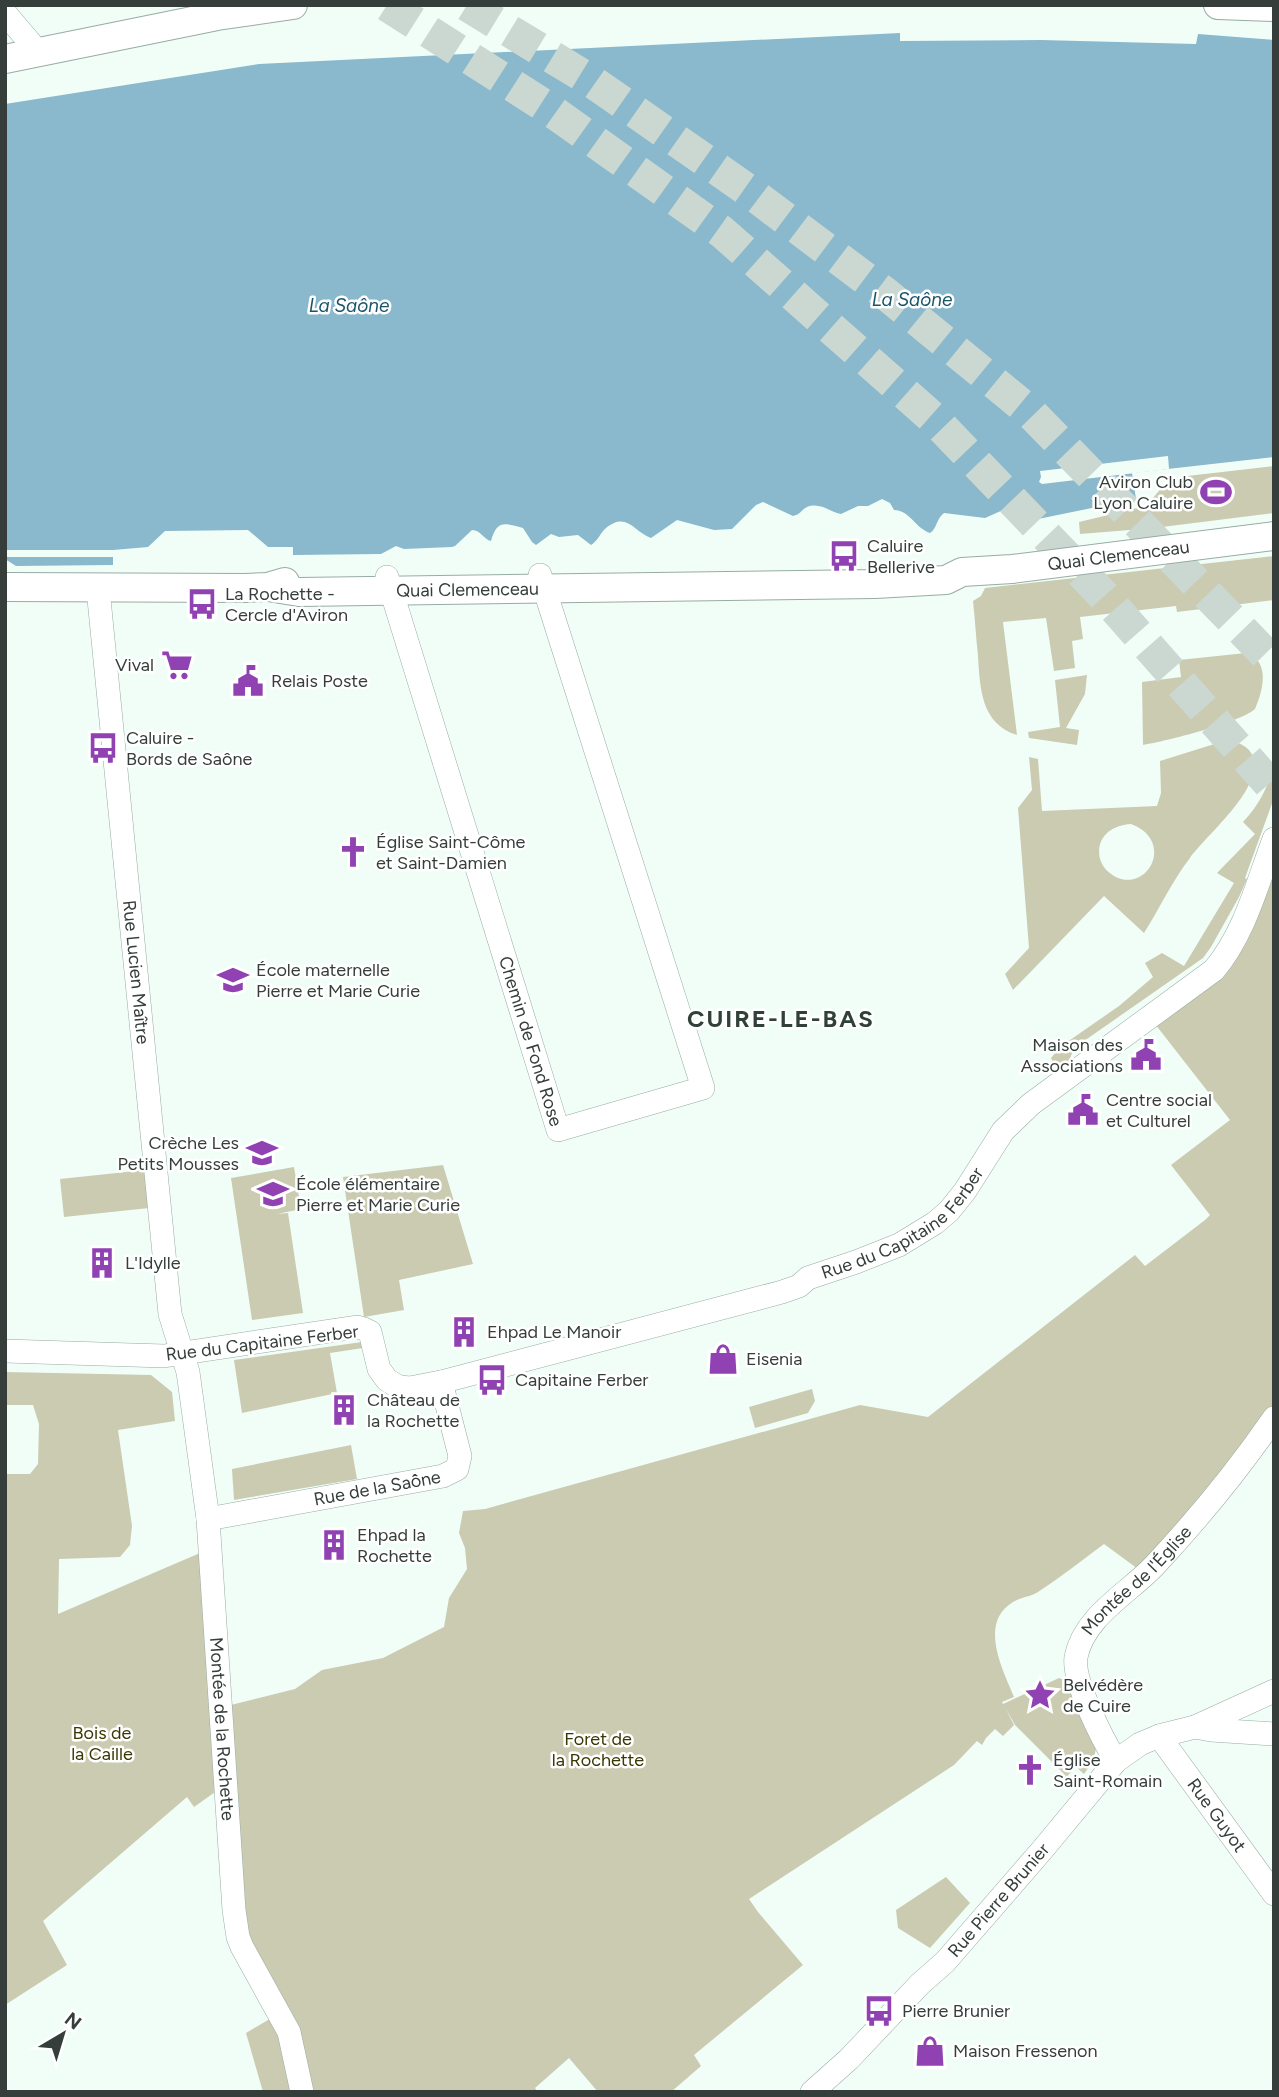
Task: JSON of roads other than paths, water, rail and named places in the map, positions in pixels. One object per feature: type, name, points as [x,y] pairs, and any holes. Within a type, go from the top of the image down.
[{"type":"main road","points":[[6,59],[217,16],[293,5]]},
{"type":"main road","points":[[1218,5],[1274,7]]},
{"type":"main road","name":"Quai Clemenceau","points":[[5,587],[268,587],[299,592],[390,584],[946,580],[962,572],[1012,569],[1274,536]]},
{"type":"street","points":[[6,13],[38,52]]},
{"type":"street","points":[[6,13],[6,59]]},
{"type":"street","name":"Chemin de Fond Rose","points":[[390,584],[558,1130],[703,1088],[543,582]]},
{"type":"street","name":"Rue Lucien Maître","points":[[97,589],[170,1314],[181,1353]]},
{"type":"street","name":"Rue du Capitaine Ferber","points":[[5,1350],[164,1356],[357,1327],[372,1336],[379,1369],[387,1380],[410,1388],[799,1286],[808,1278],[899,1245],[949,1211],[1001,1134],[1031,1104],[1214,970],[1226,955],[1245,918],[1274,839]]},
{"type":"street","name":"Montée de la Rochette","points":[[181,1353],[188,1372],[208,1519],[236,1927],[242,1947],[291,2038],[302,2092]]},
{"type":"street","name":"Rue de la Saône","points":[[208,1519],[443,1476],[457,1469],[460,1457],[441,1382]]},
{"type":"street","name":"Montée de l'Église","points":[[1116,1761],[1076,1674],[1076,1658],[1081,1642],[1099,1616],[1145,1575],[1210,1502],[1274,1418]]},
{"type":"street","name":"Rue Pierre Brunier","points":[[812,2092],[856,2052],[919,1983],[945,1962],[1116,1761],[1140,1744],[1195,1727],[1274,1691]]},
{"type":"street","name":"Rue Pierre Brunier","points":[[1195,1727],[1274,1734]]},
{"type":"street","name":"Rue Guyot","points":[[1159,1736],[1274,1894]]},
{"type":"water","name":"La Saône","points":[[900,33],[900,41],[1041,40],[1196,44],[1198,34],[1274,40],[1274,457],[1132,473],[1136,499],[1033,520],[1003,510],[985,518],[944,513],[930,533],[882,499],[841,514],[821,506],[812,506],[793,516],[763,502],[756,505],[732,529],[714,530],[677,520],[651,538],[630,524],[620,522],[606,528],[591,545],[578,535],[559,537],[551,534],[536,545],[523,528],[506,524],[496,529],[491,541],[472,530],[452,547],[404,549],[396,546],[381,554],[293,555],[293,547],[268,547],[248,530],[165,531],[148,547],[113,550],[113,565],[16,566],[5,559],[5,104],[259,64]]},
{"type":"tunnel","points":[[387,5],[545,106],[722,232],[934,419],[1104,596],[1274,789]]},
{"type":"tunnel","points":[[467,5],[590,80],[746,189],[886,294],[1029,411],[1274,663]]},
{"type":"place","name":"Aviron Club Lyon Caluire","points":[[1216,492]]},
{"type":"place","name":"Caluire Bellerive","points":[[844,556]]},
{"type":"place","name":"La Rochette - Cercle d'Aviron","points":[[202,604]]},
{"type":"place","name":"Vival","points":[[177,665]]},
{"type":"place","name":"Relais Poste","points":[[248,681]]},
{"type":"place","name":"Caluire - Bords de Saône","points":[[103,748]]},
{"type":"place","name":"Église Saint-Côme et Saint-Damien","points":[[353,852]]},
{"type":"place","name":"École maternelle Pierre et Marie Curie","points":[[233,980]]},
{"type":"place","name":"Maison des Associations","points":[[1146,1055]]},
{"type":"place","name":"Centre social et Culturel","points":[[1083,1110]]},
{"type":"place","name":"Crèche Les Petits Mousses","points":[[262,1153]]},
{"type":"place","name":"École élémentaire Pierre et Marie Curie","points":[[273,1194]]},
{"type":"place","name":"L'Idylle","points":[[102,1263]]},
{"type":"place","name":"Ehpad Le Manoir","points":[[464,1332]]},
{"type":"place","name":"Eisenia","points":[[723,1359]]},
{"type":"place","name":"Capitaine Ferber","points":[[492,1380]]},
{"type":"place","name":"Château de la Rochette","points":[[344,1410]]},
{"type":"place","name":"Ehpad la Rochette","points":[[334,1545]]},
{"type":"place","name":"Belvédère de Cuire","points":[[1040,1695]]},
{"type":"place","name":"Église Saint-Romain","points":[[1030,1770]]},
{"type":"place","name":"Pierre Brunier","points":[[879,2011]]},
{"type":"place","name":"Maison Fressenon","points":[[930,2051]]},
{"type":"district","name":"CUIRE-LE-BAS","points":[[781,1018]]},
{"type":"park label","name":"Bois de la Caille","points":[[102,1743]]},
{"type":"park label","name":"Foret de la Rochette","points":[[598,1749]]}]
